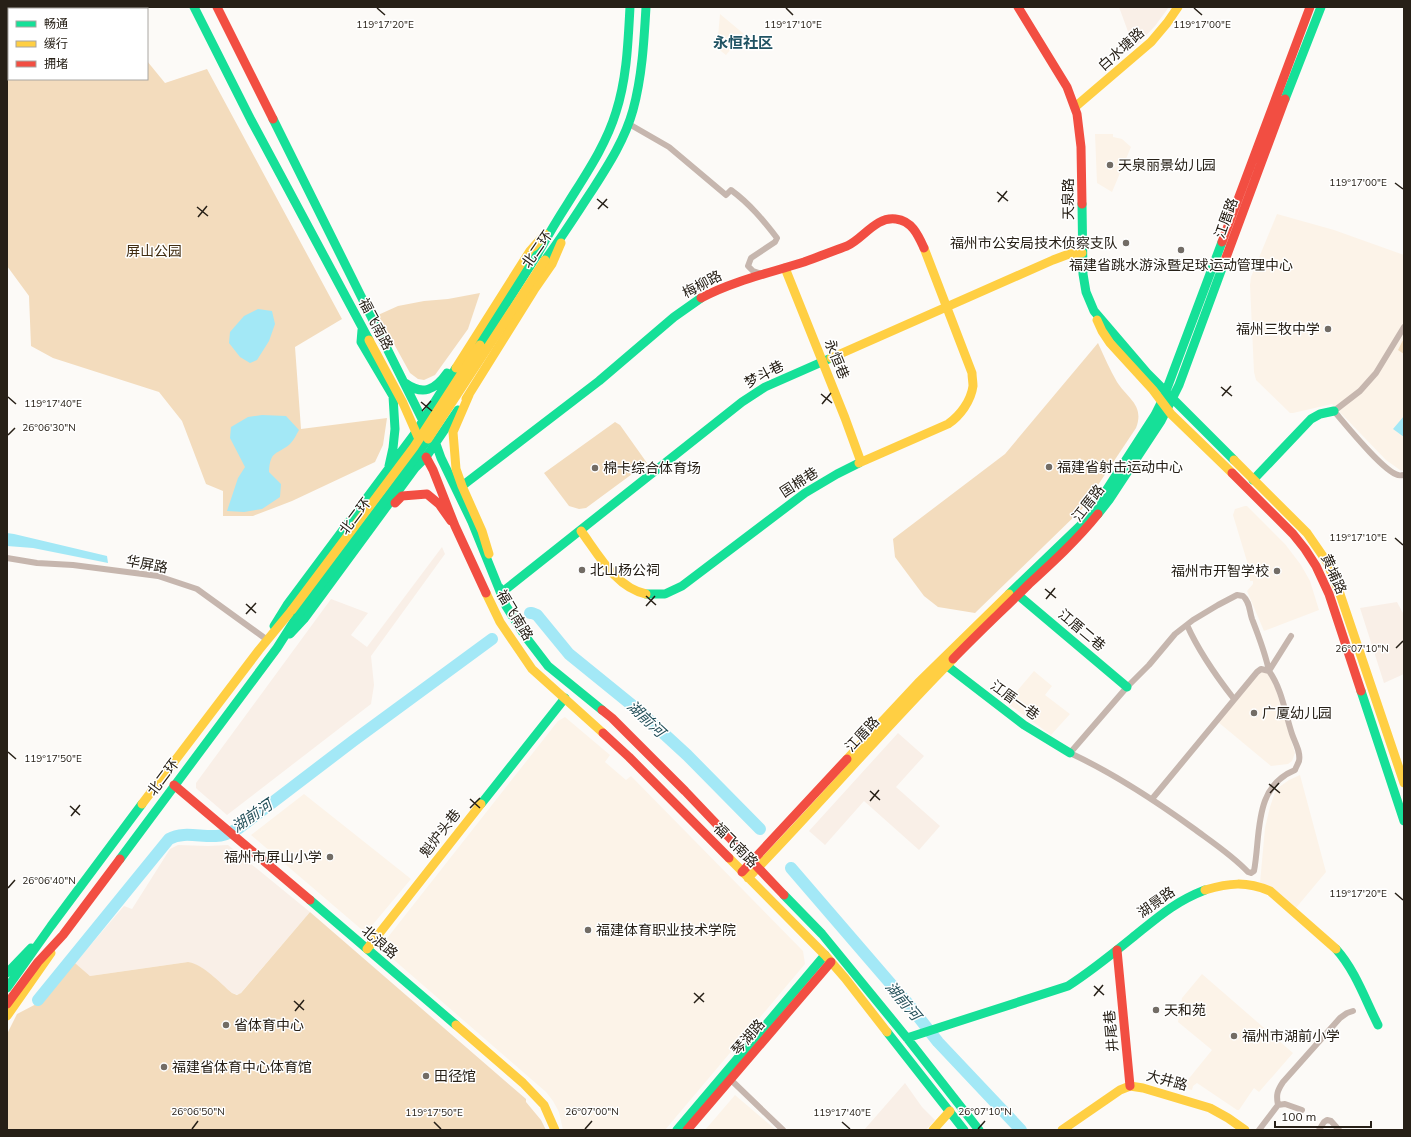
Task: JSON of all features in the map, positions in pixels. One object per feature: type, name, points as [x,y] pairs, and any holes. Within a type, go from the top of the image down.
[{"type":"main road","name":"福飞南路","points":[[194,7],[219,58],[362,329],[400,396],[433,470],[455,526],[500,622],[532,669],[629,757],[828,958],[964,1130]]},
{"type":"main road","name":"福飞南路","points":[[217,7],[436,444],[441,458],[472,522],[506,606],[525,636],[548,666],[612,718],[686,791],[822,934],[907,1038],[979,1130]]},
{"type":"main road","name":"北二环","points":[[541,258],[555,222],[588,170],[604,141],[614,118],[621,96],[625,72],[630,7]]},
{"type":"main road","name":"北二环","points":[[7,988],[34,960],[63,935],[276,648],[295,612],[414,447],[541,258],[570,226],[620,146],[629,124],[636,100],[641,74],[646,7]]},
{"type":"main road","name":"天泉路","points":[[1018,7],[1067,87],[1079,122],[1081,147],[1082,254],[1086,292],[1102,331],[1110,343],[1154,386]]},
{"type":"main road","name":"白水塘路","points":[[1075,107],[1151,42],[1178,7]]},
{"type":"main road","name":"江厝路","points":[[755,865],[787,838],[868,748],[946,665],[1068,548],[1114,494],[1165,406],[1166,392],[1310,7]]},
{"type":"main road","name":"江厝路","points":[[745,875],[880,722],[959,642],[1084,522],[1155,415],[1173,399],[1287,92],[1321,7]]},
{"type":"main road","name":"梅柳路","points":[[462,486],[599,381],[674,317],[693,303],[711,293],[737,282],[785,268],[849,245],[879,223],[888,219],[897,219],[913,227],[947,308]]},
{"type":"main road","points":[[258,650],[287,605],[424,421],[530,251],[555,222]]},
{"type":"main road","points":[[276,648],[304,619],[415,468],[426,457],[469,395],[534,290],[552,264],[570,226]]},
{"type":"main road","name":"梦斗巷","points":[[501,593],[742,402],[775,382],[947,308],[1053,260],[1069,254],[1082,254]]},
{"type":"main road","name":"永恒巷","points":[[785,268],[823,361],[861,462]]},
{"type":"main road","name":"国棉巷","points":[[581,531],[613,572],[630,590],[648,596],[668,593],[679,588],[761,527],[789,504],[822,482],[861,462],[952,421],[962,409],[969,397],[973,384],[972,373],[947,308]]},
{"type":"main road","points":[[405,383],[417,390],[426,390],[439,383],[486,313],[493,310]]},
{"type":"main road","points":[[362,329],[362,342],[393,396],[395,429],[394,448],[388,471]]},
{"type":"main road","points":[[468,352],[488,364]]},
{"type":"main road","name":"黄埔路","points":[[1154,386],[1166,392],[1308,533],[1327,562],[1340,594],[1404,783]]},
{"type":"main road","name":"黄埔路","points":[[1154,386],[1165,406],[1286,526],[1302,544],[1315,563],[1329,594],[1404,821]]},
{"type":"main road","points":[[469,395],[453,432],[455,458],[462,486],[482,531],[501,593]]},
{"type":"main road","points":[[1253,480],[1311,419],[1320,414],[1334,411]]},
{"type":"main road","points":[[361,542],[402,496],[427,494],[439,504],[455,526]]},
{"type":"main road","points":[[366,499],[384,512]]},
{"type":"main road","name":"江厝二巷","points":[[1018,595],[1127,687]]},
{"type":"main road","name":"北二环","points":[[7,1004],[34,960],[51,926],[258,650],[295,612]]},
{"type":"main road","name":"江厝一巷","points":[[946,665],[1021,722],[1070,753]]},
{"type":"main road","name":"魁炉头巷","points":[[367,949],[565,698]]},
{"type":"main road","name":"北浪路","points":[[174,786],[222,825],[537,1096],[547,1110],[555,1130]]},
{"type":"main road","name":"湖景路","points":[[907,1038],[1062,989],[1078,981],[1165,910],[1186,898],[1215,887],[1232,883],[1242,883],[1264,888],[1273,893],[1339,952],[1352,971],[1378,1025]]},
{"type":"main road","points":[[7,973],[51,926]]},
{"type":"main road","points":[[7,1016],[37,975],[63,935]]},
{"type":"main road","name":"井尾巷","points":[[1117,950],[1130,1086]]},
{"type":"main road","points":[[677,1130],[828,958]]},
{"type":"main road","name":"琴湖路","points":[[687,1130],[828,958]]},
{"type":"main road","name":"大井路","points":[[1062,1130],[1120,1090],[1130,1086],[1143,1088],[1205,1106],[1222,1114],[1245,1130]]},
{"type":"main road","points":[[933,1130],[950,1111]]},
{"type":"street","points":[[629,124],[669,147],[726,195],[731,190],[746,201],[763,220],[777,238],[774,242],[752,258],[748,266],[754,271],[762,274]]},
{"type":"street","points":[[1404,327],[1376,373],[1360,391],[1334,411],[1378,461],[1398,476],[1404,475]]},
{"type":"street","name":"华屏路","points":[[7,558],[37,563],[73,565],[158,576],[197,589],[266,639]]},
{"type":"street","points":[[1237,595],[1243,596],[1248,602],[1261,640],[1269,670],[1283,699],[1292,735],[1299,752],[1299,761],[1295,770],[1285,774],[1271,788],[1264,802],[1254,872],[1251,873],[1219,847],[1152,799],[1101,768],[1070,753],[1127,687],[1149,665],[1176,634],[1187,625],[1229,599],[1237,595]]},
{"type":"street","points":[[1187,625],[1210,667],[1234,699]]},
{"type":"street","points":[[1269,670],[1290,636]]},
{"type":"street","points":[[1152,799],[1257,672],[1261,669],[1269,670]]},
{"type":"street","points":[[1278,1105],[1276,1095],[1277,1090],[1283,1082],[1340,1018],[1347,1013],[1353,1012]]},
{"type":"street","points":[[730,1079],[783,1130]]},
{"type":"street","points":[[1259,1130],[1278,1105],[1285,1104],[1302,1110]]},
{"type":"street","points":[[1319,1130],[1327,1120],[1331,1121],[1339,1130]]},
{"type":"shaded area","points":[[1119,7],[1169,7],[1155,26],[1134,48]]},
{"type":"shaded area","points":[[720,14],[744,34],[726,55],[717,48]]},
{"type":"shaded area","name":"天泉丽景幼儿园","points":[[1095,134],[1113,134],[1113,137],[1122,139],[1131,147],[1112,192],[1097,183]]},
{"type":"shaded area","name":"福州三牧中学","points":[[1277,214],[1334,230],[1404,255],[1404,471],[1400,470],[1386,460],[1332,404],[1290,413],[1256,380],[1254,372],[1250,285],[1251,277]]},
{"type":"shaded area","name":"福州市开智学校","points":[[1247,506],[1285,544],[1301,565],[1310,581],[1319,610],[1264,631],[1247,591],[1253,584],[1253,581],[1250,581],[1249,568],[1233,515],[1235,509]]},
{"type":"shaded area","points":[[442,547],[445,554],[371,656],[374,685],[371,704],[227,815],[196,788],[196,783],[331,599],[368,613],[351,635],[367,647]]},
{"type":"shaded area","points":[[1397,602],[1404,615],[1404,674],[1384,683],[1360,608]]},
{"type":"shaded area","points":[[1034,671],[1052,686],[1045,695],[1070,714],[1051,735],[1007,703]]},
{"type":"shaded area","name":"广厦幼儿园","points":[[1266,672],[1273,680],[1295,753],[1292,761],[1288,764],[1271,766],[1218,722],[1259,673]]},
{"type":"shaded area","name":"福建体育职业技术学院","points":[[565,717],[610,755],[605,762],[626,780],[631,776],[803,951],[805,964],[665,1130],[563,1130],[559,1112],[546,1092],[386,953],[385,950],[384,943],[388,937],[558,721]]},
{"type":"shaded area","points":[[898,733],[924,756],[896,787],[940,826],[919,850],[864,801],[825,845],[809,831]]},
{"type":"shaded area","points":[[1300,775],[1326,872],[1295,909],[1260,883],[1265,828],[1275,792],[1289,780]]},
{"type":"shaded area","name":"福州市屏山小学","points":[[304,794],[411,879],[369,929],[361,929],[251,835]]},
{"type":"shaded area","points":[[178,845],[228,845],[310,912],[239,995],[232,993],[202,968],[188,962],[90,976],[75,963],[124,906],[132,909],[170,849]]},
{"type":"shaded area","name":"福州市湖前小学","points":[[1202,974],[1293,1053],[1259,1092],[1254,1088],[1239,1110],[1197,1083],[1193,1086],[1192,1090],[1182,1087],[1212,1050],[1178,1022],[1182,998]]},
{"type":"shaded area","points":[[905,1083],[922,1107],[935,1120],[926,1130],[864,1130]]},
{"type":"shaded area","points":[[735,1095],[775,1129],[705,1130]]},
{"type":"green space","name":"屏山公园","points":[[7,7],[116,7],[8,8],[8,80],[148,80],[148,62],[165,83],[207,69],[342,319],[295,347],[301,429],[387,418],[383,445],[375,462],[292,501],[253,516],[223,516],[223,491],[206,484],[182,421],[159,392],[53,358],[31,346],[29,296],[7,266]]},
{"type":"green space","points":[[480,293],[468,329],[435,375],[424,380],[418,379],[410,373],[378,315],[398,306]]},
{"type":"green space","points":[[1404,338],[1404,354],[1398,350]]},
{"type":"green space","name":"福建省射击运动中心","points":[[1098,343],[1117,382],[1134,402],[1137,408],[1138,420],[1136,428],[1082,509],[975,613],[938,607],[924,596],[895,557],[893,539],[1005,454]]},
{"type":"green space","name":"棉卡综合体育场","points":[[615,422],[620,425],[647,463],[586,508],[579,509],[569,506],[544,473]]},
{"type":"green space","name":"省体育中心","points":[[310,912],[526,1099],[526,1102],[541,1120],[546,1130],[7,1130],[7,1034],[17,1014],[42,1001],[75,963],[90,976],[188,962],[194,963],[217,979],[232,993],[237,995],[241,993]]},
{"type":"water","points":[[258,309],[272,311],[275,324],[269,341],[257,360],[250,363],[240,357],[229,343],[230,332],[244,316]]},
{"type":"water","points":[[262,415],[286,416],[299,430],[290,444],[275,454],[271,460],[269,472],[281,484],[280,497],[262,509],[244,512],[227,511],[238,478],[245,467],[230,438],[231,427],[248,417]]},
{"type":"water","points":[[1404,416],[1404,437],[1393,429]]},
{"type":"water","points":[[7,533],[107,556],[108,563],[33,548],[7,546]]},
{"type":"waterway","name":"湖前河","points":[[530,613],[537,615],[569,654],[638,710],[687,755],[760,829]]},
{"type":"waterway","name":"湖前河","points":[[38,1000],[169,839],[180,835],[219,836],[228,834],[239,828],[353,741],[492,639]]},
{"type":"waterway","name":"湖前河","points":[[791,868],[909,1005],[938,1042],[1021,1130]]},
{"type":"traffic: fast","points":[[194,7],[251,120],[369,340]]},
{"type":"traffic: fast","points":[[537,255],[595,159],[612,124],[623,86],[628,47],[630,7]]},
{"type":"traffic: fast","points":[[545,260],[599,180],[616,151],[630,121],[641,72],[646,7]]},
{"type":"traffic: fast","points":[[1285,99],[1321,7]]},
{"type":"traffic: fast","points":[[273,119],[425,425]]},
{"type":"traffic: fast","points":[[1082,204],[1083,274],[1086,292],[1094,311],[1147,373],[1234,460]]},
{"type":"traffic: fast","points":[[1009,594],[1084,522],[1155,415],[1163,399],[1222,242]]},
{"type":"traffic: fast","points":[[480,345],[537,255]]},
{"type":"traffic: fast","points":[[1098,514],[1109,500],[1161,421],[1179,385],[1224,263]]},
{"type":"traffic: fast","points":[[462,486],[599,381],[674,317],[701,298]]},
{"type":"traffic: fast","points":[[362,330],[361,342],[393,396],[395,429],[389,466]]},
{"type":"traffic: fast","points":[[499,587],[501,593],[742,402],[765,387],[831,358]]},
{"type":"traffic: fast","points":[[274,626],[287,605],[416,432],[456,368]]},
{"type":"traffic: fast","points":[[405,383],[417,389],[428,389],[438,384],[447,373]]},
{"type":"traffic: fast","points":[[290,634],[304,619],[415,468],[426,457],[458,410]]},
{"type":"traffic: fast","points":[[1253,480],[1311,419],[1320,414],[1334,411]]},
{"type":"traffic: fast","points":[[298,615],[391,492],[428,439]]},
{"type":"traffic: fast","points":[[436,444],[441,458],[472,522],[506,606],[525,636],[548,666],[602,710]]},
{"type":"traffic: fast","points":[[646,594],[665,594],[682,586],[805,493],[859,463]]},
{"type":"traffic: fast","points":[[1018,595],[1127,687]]},
{"type":"traffic: fast","points":[[120,859],[277,648],[298,615]]},
{"type":"traffic: fast","points":[[946,665],[1024,725],[1070,753]]},
{"type":"traffic: fast","points":[[1361,691],[1404,821]]},
{"type":"traffic: fast","points":[[481,804],[565,698]]},
{"type":"traffic: fast","points":[[7,988],[51,926],[142,804]]},
{"type":"traffic: fast","points":[[907,1038],[1068,986],[1166,911],[1205,890]]},
{"type":"traffic: fast","points":[[784,895],[822,934],[907,1038],[979,1130]]},
{"type":"traffic: fast","points":[[310,900],[456,1025]]},
{"type":"traffic: fast","points":[[7,973],[31,948]]},
{"type":"traffic: fast","points":[[1336,949],[1343,957],[1354,975],[1378,1025]]},
{"type":"traffic: fast","points":[[677,1130],[825,955]]},
{"type":"traffic: fast","points":[[887,1032],[964,1130]]},
{"type":"traffic: slow","points":[[1075,107],[1151,42],[1178,7]]},
{"type":"traffic: slow","points":[[456,368],[530,251],[545,234]]},
{"type":"traffic: slow","points":[[466,399],[534,290],[552,264],[561,243]]},
{"type":"traffic: slow","points":[[859,463],[948,424],[957,417],[964,408],[972,392],[972,373],[924,248]]},
{"type":"traffic: slow","points":[[831,358],[1053,260],[1069,254],[1082,253]]},
{"type":"traffic: slow","points":[[428,439],[545,260]]},
{"type":"traffic: slow","points":[[785,268],[861,462]]},
{"type":"traffic: slow","points":[[1097,320],[1110,343],[1153,390],[1171,414],[1232,473]]},
{"type":"traffic: slow","points":[[369,340],[403,403],[418,437]]},
{"type":"traffic: slow","points":[[292,610],[414,447],[480,345]]},
{"type":"traffic: slow","points":[[469,395],[453,432],[456,469],[482,531],[489,554]]},
{"type":"traffic: slow","points":[[1234,460],[1307,533],[1327,562],[1340,594],[1404,783]]},
{"type":"traffic: slow","points":[[581,531],[601,559],[617,577],[635,591],[646,594]]},
{"type":"traffic: slow","points":[[486,593],[500,622],[532,669],[603,733]]},
{"type":"traffic: slow","points":[[847,759],[918,683],[1009,594]]},
{"type":"traffic: slow","points":[[142,804],[259,650],[292,610]]},
{"type":"traffic: slow","points":[[748,878],[953,659]]},
{"type":"traffic: slow","points":[[367,949],[481,804]]},
{"type":"traffic: slow","points":[[729,858],[825,955],[887,1032]]},
{"type":"traffic: slow","points":[[1205,890],[1222,886],[1245,884],[1270,891],[1336,949]]},
{"type":"traffic: slow","points":[[7,1016],[51,953]]},
{"type":"traffic: slow","points":[[456,1025],[523,1083],[544,1105],[555,1130]]},
{"type":"traffic: slow","points":[[1062,1130],[1120,1090],[1130,1086],[1143,1088],[1210,1108],[1245,1130]]},
{"type":"traffic: slow","points":[[933,1130],[950,1111]]},
{"type":"traffic: jam","points":[[217,7],[273,119]]},
{"type":"traffic: jam","points":[[1018,7],[1067,87],[1077,114],[1081,147],[1082,204]]},
{"type":"traffic: jam","points":[[1222,242],[1310,7]]},
{"type":"traffic: jam","points":[[1224,263],[1285,99]]},
{"type":"traffic: jam","points":[[701,298],[738,282],[804,262],[847,246],[853,243],[876,224],[889,219],[902,220],[914,229],[924,248]]},
{"type":"traffic: jam","points":[[426,457],[433,470],[455,526],[486,593]]},
{"type":"traffic: jam","points":[[1232,473],[1293,534],[1316,566],[1329,594],[1361,691]]},
{"type":"traffic: jam","points":[[395,503],[402,496],[427,494],[439,504],[451,521]]},
{"type":"traffic: jam","points":[[953,659],[1065,550],[1098,514]]},
{"type":"traffic: jam","points":[[602,710],[612,718],[685,791],[784,895]]},
{"type":"traffic: jam","points":[[603,733],[629,757],[729,858]]},
{"type":"traffic: jam","points":[[742,872],[847,759]]},
{"type":"traffic: jam","points":[[174,785],[310,900]]},
{"type":"traffic: jam","points":[[7,1004],[38,962],[63,935],[120,859]]},
{"type":"traffic: jam","points":[[1117,950],[1130,1086]]},
{"type":"traffic: jam","points":[[687,1130],[831,962]]},
{"type":"place","name":"天泉丽景幼儿园","points":[[1110,165]]},
{"type":"place","name":"福州市公安局技术侦察支队","points":[[1126,243]]},
{"type":"place","name":"福建省跳水游泳暨足球运动管理中心","points":[[1181,250]]},
{"type":"place","name":"福州三牧中学","points":[[1328,329]]},
{"type":"place","name":"福建省射击运动中心","points":[[1049,467]]},
{"type":"place","name":"棉卡综合体育场","points":[[595,468]]},
{"type":"place","name":"北山杨公祠","points":[[582,570]]},
{"type":"place","name":"福州市开智学校","points":[[1277,571]]},
{"type":"place","name":"广厦幼儿园","points":[[1254,713]]},
{"type":"place","name":"福州市屏山小学","points":[[330,857]]},
{"type":"place","name":"福建体育职业技术学院","points":[[588,930]]},
{"type":"place","name":"天和苑","points":[[1156,1010]]},
{"type":"place","name":"省体育中心","points":[[226,1025]]},
{"type":"place","name":"福州市湖前小学","points":[[1234,1036]]},
{"type":"place","name":"福建省体育中心体育馆","points":[[164,1067]]},
{"type":"place","name":"田径馆","points":[[426,1076]]},
{"type":"district","name":"永恒社区","points":[[743,43]]}]
